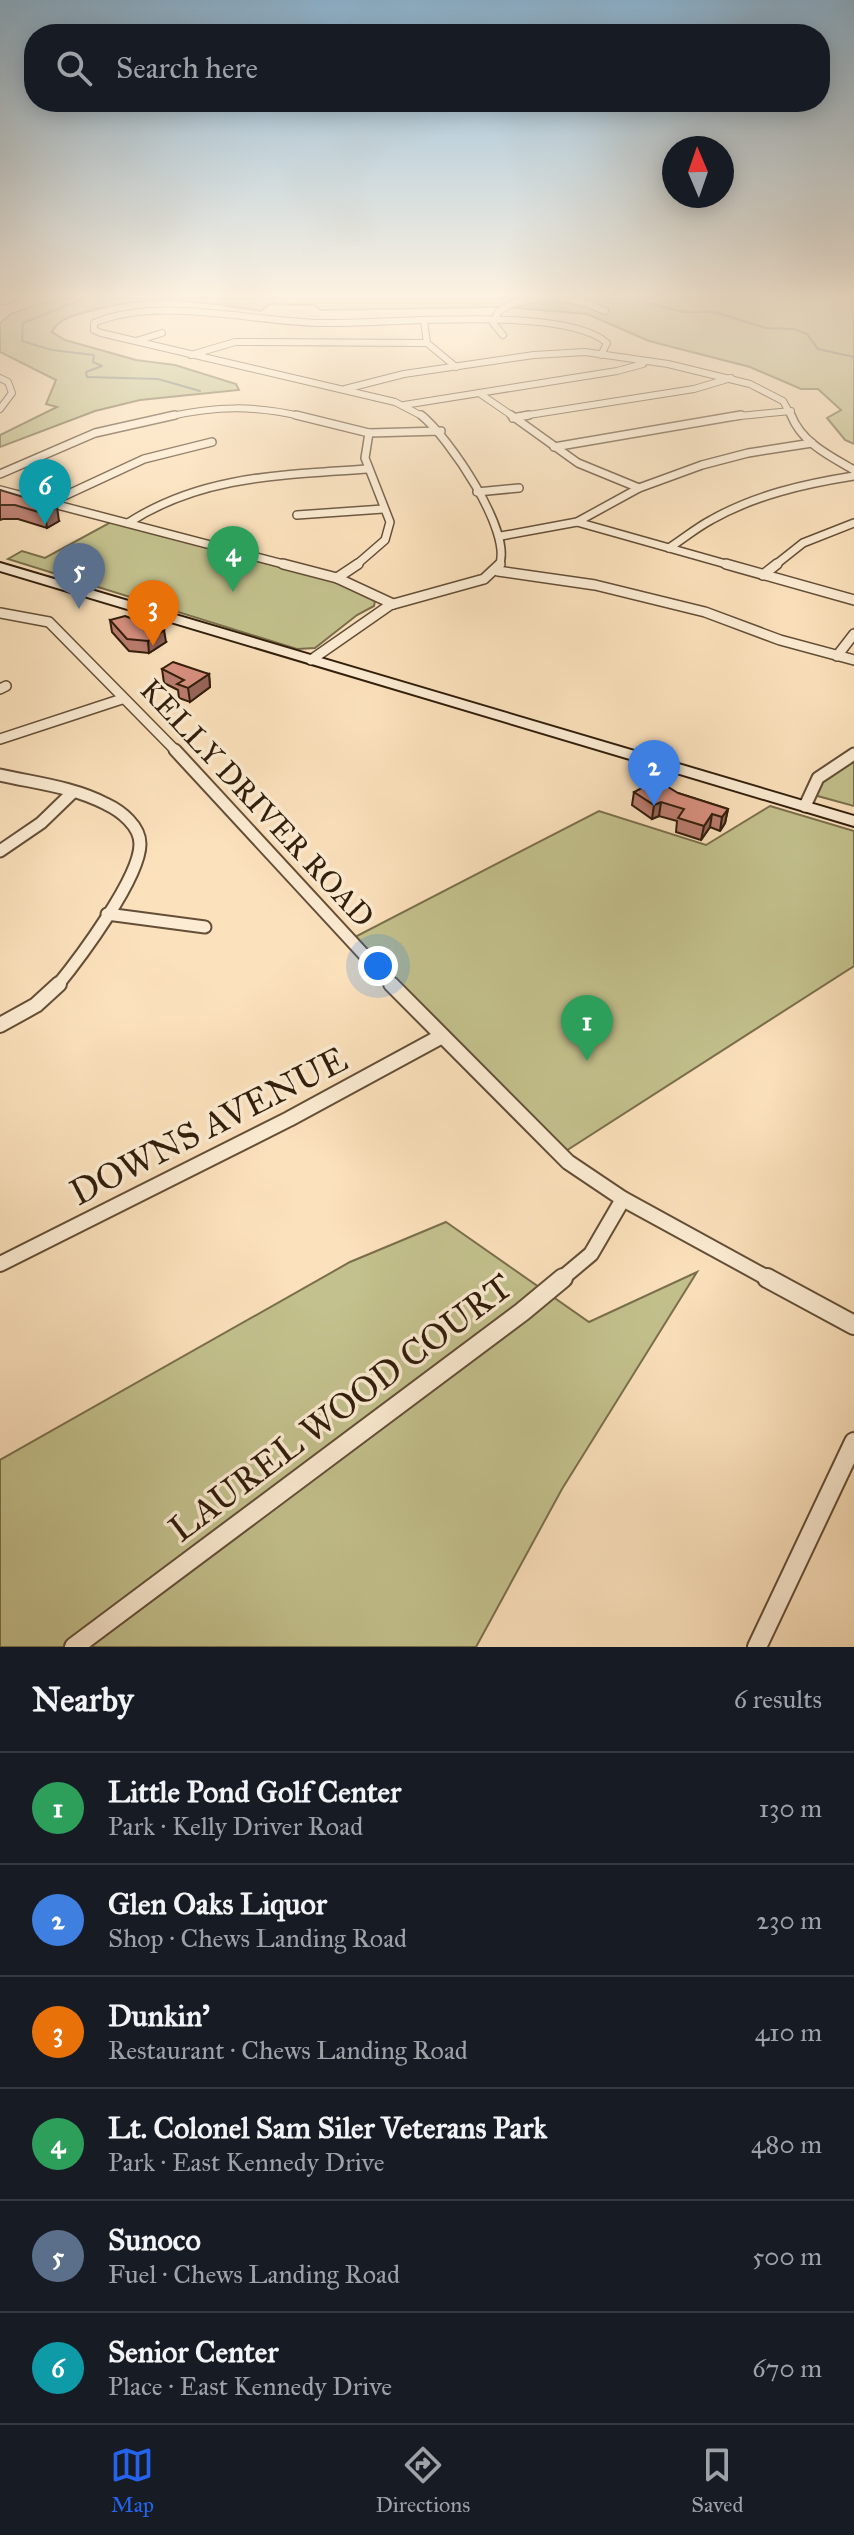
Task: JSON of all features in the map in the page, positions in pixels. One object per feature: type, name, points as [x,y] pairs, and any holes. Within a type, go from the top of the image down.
[{"type":"main road","points":[[0,567],[854,821]]},
{"type":"street","points":[[278,375],[403,405],[425,416],[441,431],[477,492],[501,536],[504,559],[498,571],[479,582],[393,604],[364,620],[311,660]]},
{"type":"street","points":[[344,390],[374,380],[406,375]]},
{"type":"street","points":[[403,405],[593,375]]},
{"type":"street","points":[[715,375],[764,389],[778,397],[791,411],[796,426],[812,443],[854,473]]},
{"type":"street","points":[[0,378],[8,382],[12,393],[0,409]]},
{"type":"street","points":[[513,418],[694,389],[731,378]]},
{"type":"street","points":[[479,393],[578,463],[639,488]]},
{"type":"street","points":[[0,474],[95,433],[204,409],[265,408],[369,433],[441,431]]},
{"type":"street","points":[[554,447],[744,415],[791,411]]},
{"type":"street","points":[[337,578],[378,549],[390,530],[390,522],[368,469],[365,447],[369,433]]},
{"type":"street","points":[[49,503],[144,459],[212,442]]},
{"type":"street","points":[[501,536],[577,522],[639,488],[679,472],[748,453],[812,443]]},
{"type":"street","points":[[128,523],[177,496],[204,487],[239,480],[368,469]]},
{"type":"street","points":[[669,548],[709,521],[750,501],[785,489],[854,473]]},
{"type":"street","points":[[477,492],[519,488]]},
{"type":"street","points":[[0,490],[337,578],[393,604]]},
{"type":"street","points":[[297,515],[383,509]]},
{"type":"street","points":[[577,522],[854,600]]},
{"type":"street","points":[[763,575],[803,543],[854,523]]},
{"type":"street","points":[[498,571],[604,587],[705,612],[780,640],[854,660]]},
{"type":"street","name":"KELLY DRIVER ROAD","points":[[0,613],[49,622],[188,763],[442,1036],[568,1162],[623,1199],[854,1325]]},
{"type":"street","points":[[837,656],[854,634]]},
{"type":"street","points":[[0,739],[122,699]]},
{"type":"street","points":[[805,806],[818,778],[854,754]]},
{"type":"street","points":[[0,775],[98,799],[120,810],[140,838],[135,863],[107,914],[48,996],[5,1023]]},
{"type":"street","points":[[0,851],[41,823],[72,793]]},
{"type":"street","points":[[107,914],[205,927]]},
{"type":"street","name":"DOWNS AVENUE","points":[[0,1264],[289,1119],[442,1036]]},
{"type":"street","name":"LAUREL WOOD COURT","points":[[74,1647],[522,1312],[591,1254],[623,1199]]},
{"type":"street","points":[[757,1647],[854,1442]]},
{"type":"shaded area","points":[[46,375],[207,375],[236,384],[239,390],[140,400],[95,411],[0,447],[0,435],[57,407],[46,404],[56,380]]},
{"type":"shaded area","points":[[768,375],[854,375],[854,444],[845,440],[827,418],[841,410],[818,389],[801,389]]},
{"type":"shaded area","points":[[111,522],[339,583],[375,601],[374,606],[357,615],[315,648],[297,649],[8,559],[22,551],[45,558]]},
{"type":"shaded area","points":[[854,758],[854,806],[814,795],[829,768]]},
{"type":"shaded area","points":[[770,806],[854,831],[854,966],[558,1156],[351,939],[599,811],[706,845]]},
{"type":"shaded area","points":[[446,1222],[589,1322],[697,1272],[562,1489],[476,1647],[0,1647],[0,1460],[350,1262]]},
{"type":"building","points":[[0,490],[57,507],[45,514],[15,505],[0,505]]},
{"type":"building","points":[[125,616],[164,630],[148,641],[127,639],[110,620]]},
{"type":"building","points":[[173,662],[209,674],[188,688],[177,684],[184,680],[162,669]]},
{"type":"building","points":[[657,780],[678,793],[728,809],[722,817],[712,814],[704,826],[678,818],[684,809],[661,802],[654,805],[634,792]]},
{"type":"waterway","points":[[87,375],[158,379],[200,391]]},
{"type":"place","name":"Senior Center","points":[[45,525]]},
{"type":"place","name":"Lt. Colonel Sam Siler Veterans Park","points":[[233,592]]},
{"type":"place","name":"Sunoco","points":[[79,609]]},
{"type":"place","name":"Dunkin'","points":[[153,646]]},
{"type":"place","name":"Glen Oaks Liquor","points":[[654,806]]},
{"type":"place","name":"Little Pond Golf Center","points":[[587,1061]]}]
